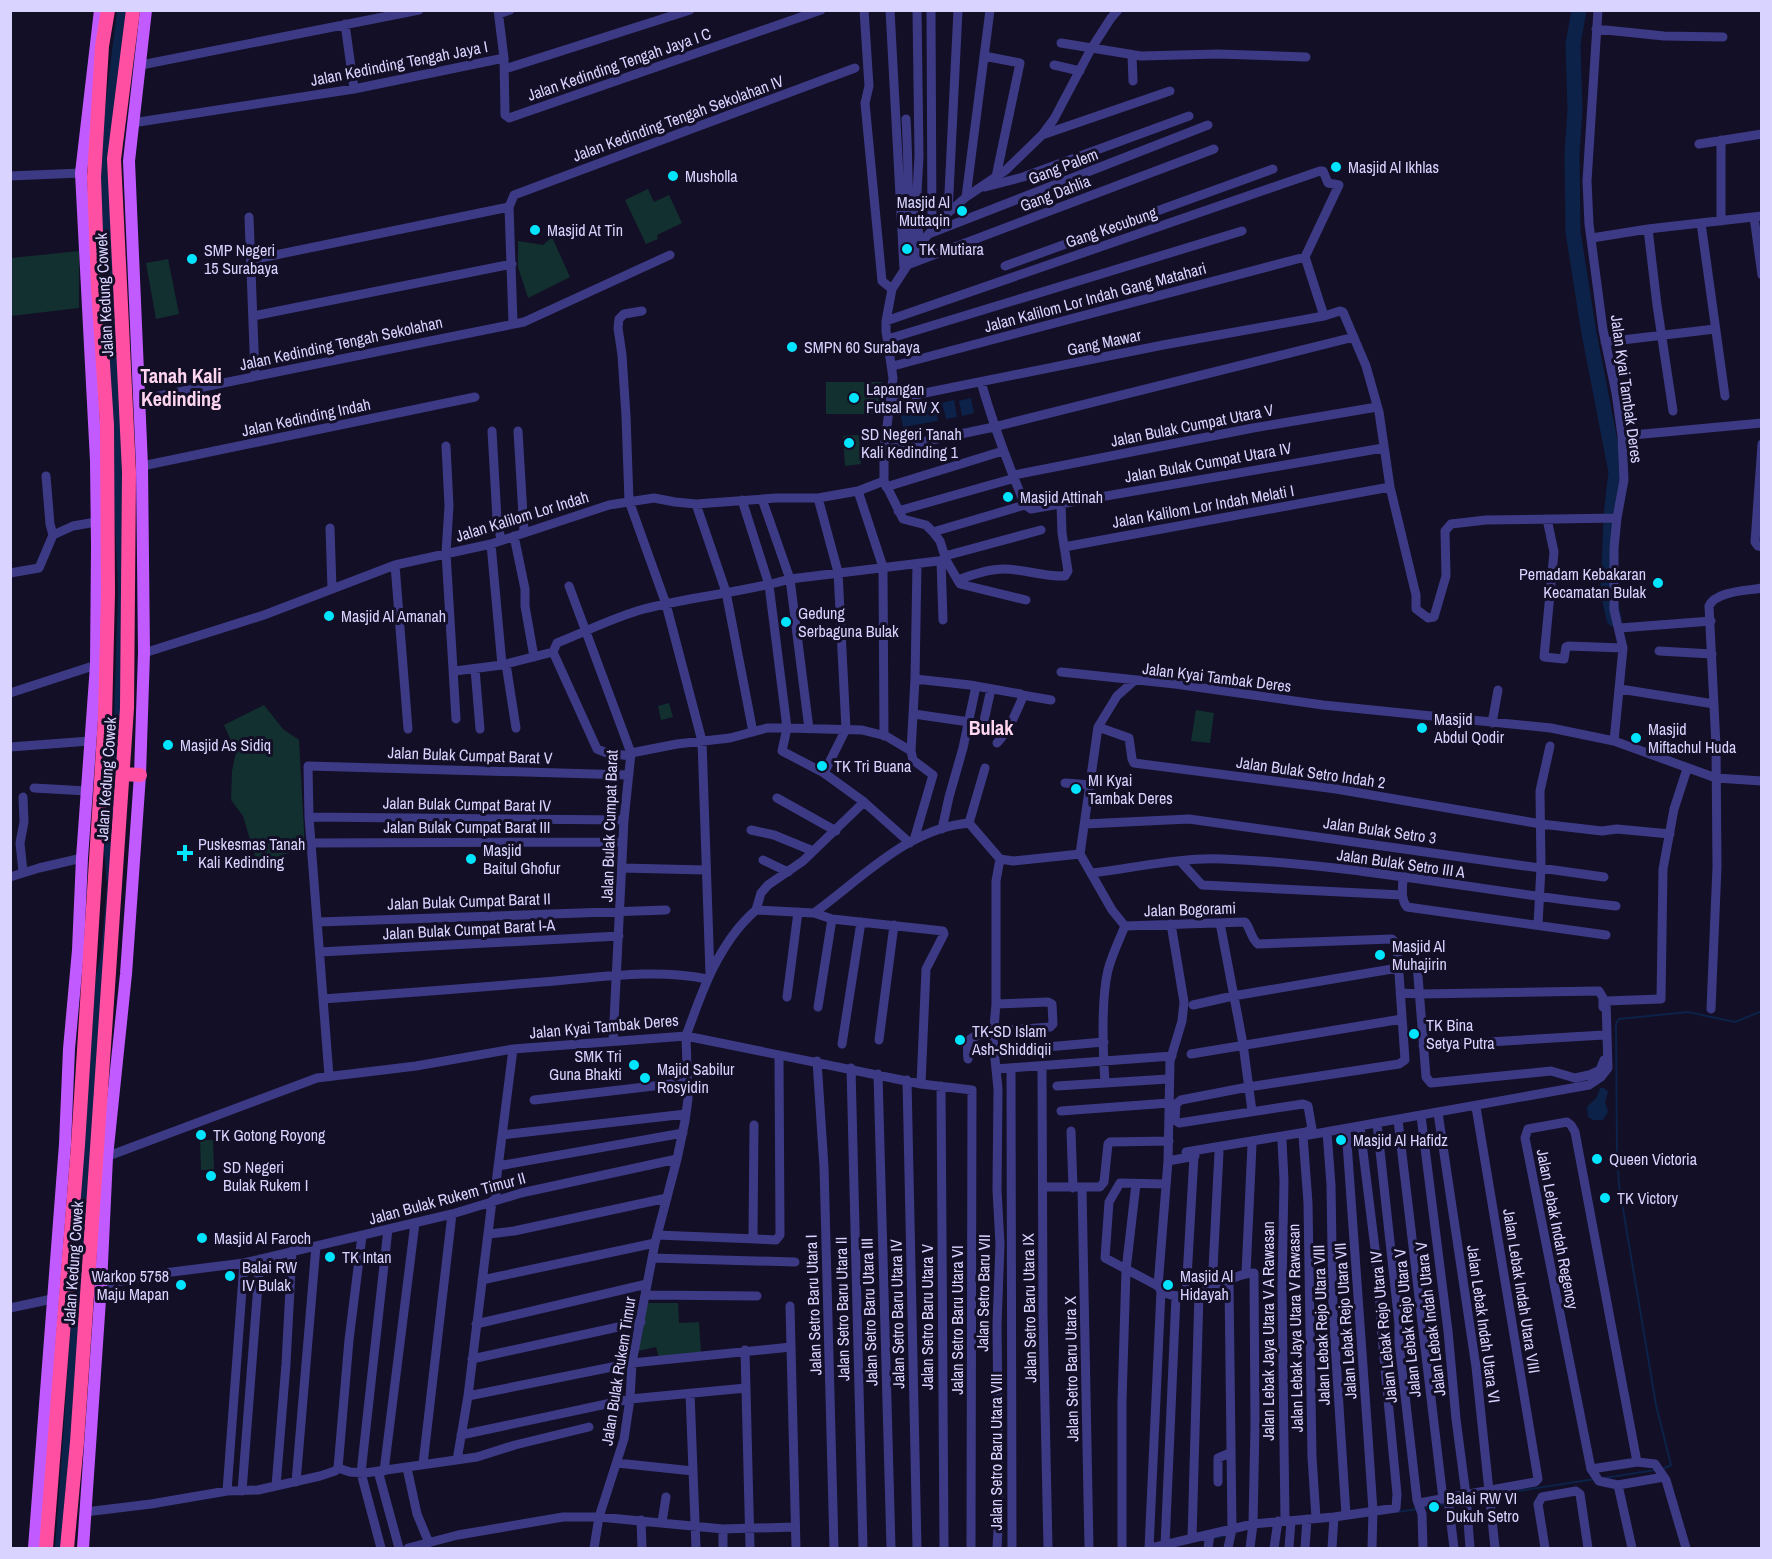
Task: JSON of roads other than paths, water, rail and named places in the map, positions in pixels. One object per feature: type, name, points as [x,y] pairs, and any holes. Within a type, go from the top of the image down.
[{"type":"highway","name":"Jalan Kedung Cowek","points":[[67,1548],[102,1158],[107,880],[103,859],[107,661],[94,177],[102,46],[108,10]]},
{"type":"highway","name":"Jalan Kedung Cowek","points":[[46,1548],[72,1144],[107,880],[103,859],[123,774],[127,708],[130,332],[114,159],[133,10]]},
{"type":"highway","points":[[123,774],[140,775]]},
{"type":"main road","name":"Jalan Kedung Cowek","points":[[34,1548],[52,1299],[72,1144],[69,1049],[78,950],[103,859],[87,791],[96,665],[96,522],[100,425],[81,173],[100,10]]},
{"type":"main road","name":"Jalan Kedung Cowek","points":[[83,1548],[101,1285],[102,1158],[126,974],[140,775],[144,653],[142,466],[139,400],[130,332],[129,161],[146,10]]},
{"type":"street","points":[[141,65],[419,10]]},
{"type":"street","points":[[504,58],[499,12],[510,10]]},
{"type":"street","name":"Jalan Kedinding Tengah Jaya I","points":[[132,123],[354,89],[504,58],[505,69],[690,10]]},
{"type":"street","name":"Jalan Kedinding Tengah Jaya I C","points":[[505,69],[505,115],[509,118],[820,10]]},
{"type":"street","points":[[864,10],[869,86],[866,104],[876,230],[882,281],[892,289]]},
{"type":"street","points":[[890,10],[908,264]]},
{"type":"street","points":[[918,10],[919,246]]},
{"type":"street","points":[[930,232],[931,10]]},
{"type":"street","points":[[948,213],[958,10]]},
{"type":"street","points":[[966,197],[990,10]]},
{"type":"street","points":[[943,620],[944,559],[940,541],[926,525],[903,519],[885,484],[884,450],[892,366],[886,321],[892,289],[919,246],[948,213],[1027,152],[1042,135],[1054,119],[1090,49],[1118,10]]},
{"type":"street","name":"Jalan Kyai Tambak Deres","points":[[1080,854],[1098,727],[1117,696],[1134,681],[1175,684],[1323,705],[1551,728],[1610,741],[1620,689],[1620,628],[1614,610],[1613,570],[1617,518],[1624,480],[1622,436],[1605,342],[1587,181],[1598,10]]},
{"type":"street","points":[[345,24],[354,89]]},
{"type":"street","points":[[1596,29],[1664,36],[1723,37]]},
{"type":"street","points":[[1061,43],[1132,55],[1218,54],[1306,57]]},
{"type":"street","points":[[1132,55],[1133,81]]},
{"type":"street","points":[[984,56],[1020,63],[996,177]]},
{"type":"street","points":[[1054,66],[1080,70]]},
{"type":"street","name":"Jalan Kedinding Tengah Sekolahan IV","points":[[509,207],[513,196],[855,68]]},
{"type":"street","points":[[1042,135],[1170,91]]},
{"type":"street","points":[[977,189],[1023,177],[1189,116]]},
{"type":"street","points":[[906,119],[909,191],[908,264]]},
{"type":"street","name":"Gang Palem","points":[[930,232],[1208,125]]},
{"type":"street","points":[[1699,144],[1761,134]]},
{"type":"street","points":[[1721,140],[1721,221]]},
{"type":"street","name":"Gang Dahlia","points":[[908,264],[1214,149]]},
{"type":"street","points":[[1005,266],[1273,169]]},
{"type":"street","name":"Gang Kecubung","points":[[886,321],[1320,171],[1325,174],[1329,183],[1339,185],[1305,257]]},
{"type":"street","points":[[10,176],[81,173]]},
{"type":"street","points":[[251,260],[509,207],[513,323]]},
{"type":"street","points":[[249,217],[255,376]]},
{"type":"street","points":[[1592,238],[1648,229],[1758,217],[1761,275]]},
{"type":"street","points":[[1701,223],[1725,396]]},
{"type":"street","points":[[1648,229],[1673,411]]},
{"type":"street","points":[[888,339],[1242,231]]},
{"type":"street","name":"Jalan Kedinding Tengah Sekolahan","points":[[139,400],[524,322],[670,255]]},
{"type":"street","points":[[1305,257],[1324,316],[1343,312],[1366,366],[1377,407],[1390,487],[1416,595],[1415,608],[1428,618],[1434,616],[1446,576],[1445,531],[1451,524],[1486,520],[1617,518]]},
{"type":"street","name":"Jalan Kalilom Lor Indah Gang Matahari","points":[[892,366],[1305,257]]},
{"type":"street","points":[[253,316],[512,264]]},
{"type":"street","points":[[323,999],[617,975],[709,976],[702,741],[666,604],[629,501],[625,396],[618,328],[619,319],[624,314],[642,311]]},
{"type":"street","name":"Gang Mawar","points":[[890,400],[1163,345],[1324,316]]},
{"type":"street","points":[[1605,342],[1715,329]]},
{"type":"street","points":[[884,450],[994,427],[1354,338]]},
{"type":"street","points":[[981,382],[994,427],[1025,505]]},
{"type":"street","name":"Jalan Kedinding Indah","points":[[142,466],[475,397]]},
{"type":"street","name":"Jalan Bulak Cumpat Utara V","points":[[898,511],[1014,476],[1252,428],[1377,407]]},
{"type":"street","points":[[1622,436],[1761,423]]},
{"type":"street","points":[[492,431],[497,519],[501,540]]},
{"type":"street","points":[[518,432],[524,532]]},
{"type":"street","points":[[1761,444],[1755,542],[1761,547]]},
{"type":"street","points":[[446,446],[449,506],[446,553],[456,719]]},
{"type":"street","name":"Jalan Bulak Cumpat Utara IV","points":[[933,532],[1025,505],[1036,509],[1383,448]]},
{"type":"street","points":[[885,484],[1003,452]]},
{"type":"street","points":[[10,573],[39,568],[53,535],[46,476]]},
{"type":"street","name":"Jalan Kalilom Lor Indah","points":[[144,653],[264,615],[395,565],[491,544],[609,505],[654,498],[696,504],[818,498],[885,484]]},
{"type":"street","name":"Jalan Kalilom Lor Indah Melati I","points":[[1064,547],[1390,487]]},
{"type":"street","points":[[858,491],[883,567],[884,736]]},
{"type":"street","points":[[818,498],[838,572],[846,729],[824,773]]},
{"type":"street","points":[[762,499],[790,579],[809,729]]},
{"type":"street","points":[[742,500],[769,585],[787,728],[782,750],[824,773],[912,841]]},
{"type":"street","points":[[696,504],[726,591],[753,732]]},
{"type":"street","points":[[958,580],[1004,569],[1065,576],[1068,571],[1062,533],[1061,504]]},
{"type":"street","points":[[1547,519],[1554,552],[1544,657],[1564,659],[1568,646],[1620,648]]},
{"type":"street","points":[[53,535],[72,526],[96,522]]},
{"type":"street","points":[[330,528],[332,589]]},
{"type":"street","points":[[911,751],[884,736],[862,730],[767,728],[730,738],[631,755],[607,753],[597,749],[553,652],[557,643],[642,609],[790,579],[944,559],[1041,530]]},
{"type":"street","points":[[514,536],[525,589],[525,606],[534,657]]},
{"type":"street","points":[[491,544],[504,664],[516,718],[516,728]]},
{"type":"street","points":[[944,559],[962,585],[1026,600]]},
{"type":"street","points":[[912,841],[933,775],[913,760],[911,751],[914,714],[917,564]]},
{"type":"street","points":[[395,565],[408,729]]},
{"type":"street","name":"Jalan Bulak Cumpat Barat","points":[[569,586],[631,755],[624,820],[613,1041]]},
{"type":"street","points":[[1711,1009],[1717,867],[1714,704],[1709,606],[1718,596],[1761,588]]},
{"type":"street","points":[[1620,628],[1711,621]]},
{"type":"street","points":[[1659,651],[1712,654]]},
{"type":"street","points":[[454,671],[504,664],[553,652]]},
{"type":"street","points":[[10,693],[96,665]]},
{"type":"street","points":[[475,669],[480,729]]},
{"type":"street","points":[[1061,672],[1134,681]]},
{"type":"street","points":[[915,679],[976,686],[1051,700]]},
{"type":"street","points":[[942,829],[976,686]]},
{"type":"street","points":[[984,720],[991,689]]},
{"type":"street","points":[[1620,689],[1714,704]]},
{"type":"street","points":[[1492,723],[1498,690]]},
{"type":"street","points":[[996,743],[1005,735],[1010,726],[1022,695]]},
{"type":"street","points":[[914,714],[969,722]]},
{"type":"street","name":"Jalan Bulak Setro Indah 2","points":[[1098,727],[1129,738],[1134,763],[1336,789],[1541,824]]},
{"type":"street","points":[[10,747],[90,741]]},
{"type":"street","points":[[1610,741],[1716,778],[1761,781]]},
{"type":"street","points":[[1538,925],[1541,867],[1540,790],[1550,746]]},
{"type":"street","name":"Jalan Bulak Cumpat Barat V","points":[[309,817],[307,767],[309,765],[629,775]]},
{"type":"street","points":[[969,823],[985,768]]},
{"type":"street","points":[[1190,1154],[1219,1152],[1476,1107],[1592,1084],[1608,1068],[1606,1001],[1661,999],[1663,869],[1674,809],[1687,769]]},
{"type":"street","points":[[1065,783],[1091,785]]},
{"type":"street","points":[[34,788],[87,791]]},
{"type":"street","points":[[22,797],[24,822],[20,843],[23,872]]},
{"type":"street","points":[[777,798],[836,831]]},
{"type":"street","name":"Jalan Kyai Tambak Deres","points":[[102,1158],[317,1078],[416,1066],[513,1049],[686,1036],[709,976],[735,932],[756,909],[764,889],[803,861],[864,802]]},
{"type":"street","points":[[309,817],[329,1076]]},
{"type":"street","name":"Jalan Bulak Cumpat Barat IV","points":[[309,817],[624,820]]},
{"type":"street","name":"Jalan Bulak Setro 3","points":[[1085,824],[1189,819],[1604,877]]},
{"type":"street","points":[[814,913],[871,868],[912,841],[955,824],[969,823]]},
{"type":"street","points":[[969,823],[1000,859],[1012,861],[1080,854]]},
{"type":"street","points":[[1541,824],[1602,831],[1617,829],[1670,834]]},
{"type":"street","points":[[751,830],[813,851]]},
{"type":"street","name":"Jalan Bulak Cumpat Barat III","points":[[312,843],[623,842]]},
{"type":"street","name":"Jalan Bogorami","points":[[1080,854],[1112,910],[1125,926],[1245,922],[1250,927],[1252,938],[1258,944],[1392,939],[1397,945],[1398,968]]},
{"type":"street","points":[[10,877],[23,872],[103,859]]},
{"type":"street","name":"Jalan Setro Baru VII","points":[[997,1548],[999,1512],[997,1325],[1000,1244],[994,1034],[996,881],[1000,859]]},
{"type":"street","name":"Jalan Bulak Setro III A","points":[[1092,873],[1221,859],[1403,876],[1540,898],[1616,906]]},
{"type":"street","points":[[763,860],[788,872]]},
{"type":"street","points":[[1181,862],[1202,885],[1402,895]]},
{"type":"street","points":[[622,868],[705,870]]},
{"type":"street","points":[[1403,876],[1402,895],[1407,907],[1606,935]]},
{"type":"street","points":[[756,909],[814,913],[832,919],[942,930],[944,933],[926,969],[921,1084]]},
{"type":"street","name":"Jalan Bulak Cumpat Barat II","points":[[318,922],[666,910]]},
{"type":"street","points":[[787,997],[798,912]]},
{"type":"street","points":[[818,1007],[832,919]]},
{"type":"street","points":[[842,1044],[861,922]]},
{"type":"street","points":[[1220,923],[1243,1044],[1252,1111]]},
{"type":"street","points":[[1172,924],[1184,1002],[1182,1021],[1168,1079],[1169,1141],[1160,1288],[1150,1548],[1253,1524],[1372,1514],[1396,1508],[1379,1281],[1360,1127]]},
{"type":"street","points":[[879,1040],[894,925]]},
{"type":"street","points":[[1105,1083],[1103,1061],[1108,969],[1125,926]]},
{"type":"street","name":"Jalan Bulak Cumpat Barat I-A","points":[[320,952],[619,936]]},
{"type":"street","points":[[1416,1053],[1420,994],[1417,964]]},
{"type":"street","points":[[1193,1005],[1398,968],[1402,1019],[1426,1077],[1431,1083],[1551,1071],[1575,1078],[1600,1070],[1604,1064],[1603,998],[1599,991],[1400,993]]},
{"type":"street","points":[[968,1059],[966,1045],[974,1036],[1050,1027],[1053,1024],[1052,1004],[1048,1002],[996,1004]]},
{"type":"street","points":[[1191,1054],[1402,1019]]},
{"type":"street","points":[[1168,1161],[1190,1154],[1312,1129],[1308,1106],[1303,1104],[1179,1123],[1175,1119],[1176,1104],[1181,1100],[1248,1087],[1399,1064],[1416,1053],[1604,1035]]},
{"type":"street","points":[[677,1159],[686,1114],[688,1082],[686,1036],[921,1084],[941,1086]]},
{"type":"street","points":[[1035,1048],[1104,1042]]},
{"type":"street","points":[[457,1460],[468,1396],[513,1049]]},
{"type":"street","points":[[482,1280],[656,1239],[776,1240],[780,1235],[779,1056]]},
{"type":"street","points":[[996,1069],[1172,1056]]},
{"type":"street","name":"Jalan Setro Baru Utara I","points":[[817,1061],[824,1179],[834,1548]]},
{"type":"street","name":"Jalan Setro Baru Utara IX","points":[[1042,1066],[1048,1548]]},
{"type":"street","name":"Jalan Setro Baru Utara II","points":[[851,1068],[863,1548]]},
{"type":"street","name":"Jalan Setro Baru Utara VIII","points":[[1011,1068],[1012,1548]]},
{"type":"street","name":"Jalan Setro Baru Utara III","points":[[878,1074],[891,1548]]},
{"type":"street","points":[[1057,1086],[1168,1079]]},
{"type":"street","name":"Jalan Setro Baru Utara IV","points":[[907,1080],[917,1548]]},
{"type":"street","points":[[534,1100],[688,1082]]},
{"type":"street","name":"Jalan Setro Baru Utara VI","points":[[941,1086],[971,1089],[973,1092],[971,1548]]},
{"type":"street","name":"Jalan Setro Baru Utara V","points":[[941,1086],[944,1548]]},
{"type":"street","points":[[1061,1111],[1169,1103]]},
{"type":"street","name":"Jalan Lebak Indah Utara VIII","points":[[1476,1107],[1538,1479],[1535,1482],[1489,1493]]},
{"type":"street","name":"Jalan Lebak Indah Utara VI","points":[[1438,1113],[1476,1367],[1495,1548]]},
{"type":"street","points":[[502,1135],[686,1114]]},
{"type":"street","name":"Jalan Lebak Indah Utara V","points":[[1421,1116],[1448,1331],[1470,1548]]},
{"type":"street","name":"Jalan Lebak Rejo Utara V","points":[[1398,1120],[1454,1548]]},
{"type":"street","name":"Jalan Lebak Indah Regency","points":[[1594,1474],[1525,1138],[1528,1129],[1567,1122],[1572,1125],[1575,1132],[1637,1462]]},
{"type":"street","name":"Jalan Lebak Rejo Utara IV","points":[[1377,1124],[1399,1324],[1399,1344],[1423,1548]]},
{"type":"street","points":[[754,1125],[753,1234],[756,1239]]},
{"type":"street","name":"Jalan Lebak Rejo Utara VII","points":[[1346,1129],[1357,1270],[1372,1514],[1372,1548]]},
{"type":"street","name":"Jalan Setro Baru Utara X","points":[[1071,1131],[1077,1188],[1089,1548]]},
{"type":"street","name":"Jalan Lebak Rejo Utara VIII","points":[[1327,1132],[1331,1185],[1333,1312],[1346,1515]]},
{"type":"street","points":[[498,1166],[683,1133]]},
{"type":"street","name":"Jalan Lebak Jaya Utara V Rawasan","points":[[1303,1136],[1308,1203],[1312,1457],[1312,1519],[1305,1548]]},
{"type":"street","points":[[1043,1186],[1100,1187],[1103,1185],[1110,1142],[1169,1141]]},
{"type":"street","name":"Jalan Lebak Jaya Utara V A Rawasan","points":[[1282,1141],[1285,1521]]},
{"type":"street","points":[[1246,1273],[1252,1145]]},
{"type":"street","points":[[1212,1288],[1219,1152]]},
{"type":"street","points":[[1170,1545],[1190,1154]]},
{"type":"street","name":"Jalan Bulak Rukem Timur","points":[[594,1548],[599,1517],[624,1438],[630,1399],[632,1363],[647,1284],[677,1159]]},
{"type":"street","name":"Jalan Bulak Rukem Timur II","points":[[101,1285],[156,1274],[244,1263],[452,1214],[494,1200],[677,1159]]},
{"type":"street","points":[[1166,1184],[1119,1183],[1109,1202],[1105,1258],[1160,1288],[1181,1295],[1199,1293],[1246,1273],[1254,1273],[1255,1425],[1253,1524],[1250,1548]]},
{"type":"street","points":[[1122,1548],[1122,1401],[1126,1270],[1136,1184]]},
{"type":"street","points":[[489,1234],[514,1231],[667,1198]]},
{"type":"street","points":[[423,1464],[452,1214]]},
{"type":"street","points":[[399,1548],[381,1471],[414,1223]]},
{"type":"street","points":[[381,1548],[362,1473],[388,1229]]},
{"type":"street","points":[[338,1468],[349,1340],[362,1236]]},
{"type":"street","points":[[296,1482],[316,1246]]},
{"type":"street","points":[[276,1486],[292,1251]]},
{"type":"street","points":[[652,1258],[795,1262]]},
{"type":"street","points":[[242,1491],[260,1259]]},
{"type":"street","points":[[227,1491],[244,1263]]},
{"type":"street","points":[[1228,1548],[1232,1529],[1229,1282]]},
{"type":"street","points":[[476,1324],[647,1284]]},
{"type":"street","points":[[1192,1538],[1199,1293]]},
{"type":"street","points":[[645,1295],[757,1296]]},
{"type":"street","points":[[10,1308],[52,1299]]},
{"type":"street","points":[[790,1306],[796,1548]]},
{"type":"street","points":[[472,1359],[641,1322]]},
{"type":"street","points":[[468,1396],[632,1363],[791,1347]]},
{"type":"street","points":[[745,1350],[750,1548]]},
{"type":"street","points":[[461,1435],[630,1399],[746,1388]]},
{"type":"street","points":[[690,1393],[696,1548]]},
{"type":"street","points":[[85,1512],[276,1486],[331,1473],[338,1468],[362,1473],[477,1457],[589,1427]]},
{"type":"street","points":[[1218,1482],[1218,1458],[1230,1453]]},
{"type":"street","points":[[1594,1474],[1637,1462],[1655,1464],[1663,1475],[1686,1548]]},
{"type":"street","points":[[617,1463],[693,1471]]},
{"type":"street","points":[[407,1468],[417,1514],[429,1543]]},
{"type":"street","points":[[1594,1474],[1618,1485],[1663,1475]]},
{"type":"street","points":[[1618,1485],[1632,1548]]},
{"type":"street","points":[[1545,1548],[1538,1504],[1542,1497],[1579,1491],[1588,1548]]},
{"type":"street","points":[[1420,1508],[1489,1493]]},
{"type":"street","points":[[662,1522],[666,1497]]},
{"type":"street","points":[[408,1548],[458,1536],[563,1517],[641,1520],[723,1529],[795,1527]]},
{"type":"street","points":[[1332,1548],[1334,1517]]},
{"type":"street","points":[[641,1520],[642,1548]]},
{"type":"street","points":[[1274,1548],[1285,1521]]},
{"type":"street","points":[[1285,1521],[1289,1548]]},
{"type":"street","points":[[723,1529],[723,1548]]},
{"type":"street","points":[[1208,1548],[1210,1534]]},
{"type":"water","points":[[127,10],[118,92],[124,689],[65,1548],[55,1548],[96,975],[101,954],[107,885],[104,850],[109,759],[113,749],[118,591],[100,174],[106,99],[117,11]]},
{"type":"water","points":[[971,398],[974,413],[962,416],[959,401]]},
{"type":"water","points":[[954,400],[957,417],[946,419],[942,403]]},
{"type":"water","points":[[936,406],[938,421],[903,427],[900,412]]},
{"type":"water","points":[[1600,1088],[1608,1092],[1605,1102],[1608,1112],[1603,1120],[1593,1120],[1588,1117],[1587,1107],[1597,1097]]},
{"type":"waterway","points":[[1579,10],[1573,44],[1575,110],[1572,153],[1573,232],[1589,333],[1616,472],[1611,515]]},
{"type":"waterway","points":[[1611,520],[1608,592],[1614,619]]},
{"type":"waterway","points":[[1663,1469],[1671,1465],[1656,1405],[1619,1185],[1616,1024],[1619,1019],[1688,1012],[1735,1022],[1762,1011]]},
{"type":"waterway","points":[[1604,1478],[1655,1470]]},
{"type":"waterway","points":[[1491,1495],[1595,1479]]},
{"type":"waterway","points":[[1470,1499],[1485,1496]]},
{"type":"waterway","points":[[1450,1503],[1465,1500]]},
{"type":"waterway","points":[[1423,1508],[1444,1504]]},
{"type":"waterway","points":[[1397,1512],[1418,1509]]},
{"type":"waterway","points":[[1213,1538],[1224,1536]]},
{"type":"place","name":"Masjid Al Ikhlas","points":[[1336,167]]},
{"type":"place","name":"Musholla","points":[[673,176]]},
{"type":"place","name":"Masjid Al Muttaqin","points":[[962,211]]},
{"type":"place","name":"Masjid At Tin","points":[[535,230]]},
{"type":"place","name":"TK Mutiara","points":[[907,249]]},
{"type":"place","name":"SMP Negeri 15 Surabaya","points":[[192,259]]},
{"type":"place","name":"SMPN 60 Surabaya","points":[[792,347]]},
{"type":"place","name":"Lapangan Futsal RW X","points":[[854,398]]},
{"type":"place","name":"SD Negeri Tanah Kali Kedinding 1","points":[[849,443]]},
{"type":"place","name":"Masjid Attinah","points":[[1008,497]]},
{"type":"place","name":"Pemadam Kebakaran Kecamatan Bulak","points":[[1658,583]]},
{"type":"place","name":"Masjid Al Amanah","points":[[329,616]]},
{"type":"place","name":"Gedung Serbaguna Bulak","points":[[786,622]]},
{"type":"place","name":"Masjid Abdul Qodir","points":[[1422,728]]},
{"type":"place","name":"Masjid Miftachul Huda","points":[[1636,738]]},
{"type":"place","name":"Masjid As Sidiq","points":[[168,745]]},
{"type":"place","name":"TK Tri Buana","points":[[822,766]]},
{"type":"place","name":"MI Kyai Tambak Deres","points":[[1076,789]]},
{"type":"place","name":"Puskesmas Tanah Kali Kedinding","points":[[185,853]]},
{"type":"place","name":"Masjid Baitul Ghofur","points":[[471,859]]},
{"type":"place","name":"Masjid Al Muhajirin","points":[[1380,955]]},
{"type":"place","name":"TK Bina Setya Putra","points":[[1414,1034]]},
{"type":"place","name":"TK-SD Islam Ash-Shiddiqii","points":[[960,1040]]},
{"type":"place","name":"SMK Tri Guna Bhakti","points":[[634,1065]]},
{"type":"place","name":"Majid Sabilur Rosyidin","points":[[645,1078]]},
{"type":"place","name":"TK Gotong Royong","points":[[201,1135]]},
{"type":"place","name":"Masjid Al Hafidz","points":[[1341,1140]]},
{"type":"place","name":"Queen Victoria","points":[[1597,1159]]},
{"type":"place","name":"SD Negeri Bulak Rukem I","points":[[211,1176]]},
{"type":"place","name":"TK Victory","points":[[1605,1198]]},
{"type":"place","name":"Masjid Al Faroch","points":[[202,1238]]},
{"type":"place","name":"TK Intan","points":[[330,1257]]},
{"type":"place","name":"Balai RW IV Bulak","points":[[230,1276]]},
{"type":"place","name":"Warkop 5758 Maju Mapan","points":[[181,1285]]},
{"type":"place","name":"Masjid Al Hidayah","points":[[1168,1285]]},
{"type":"place","name":"Balai RW VI Dukuh Setro","points":[[1434,1507]]},
{"type":"district","name":"Tanah Kali Kedinding","points":[[181,388]]},
{"type":"district","name":"Bulak","points":[[991,728]]}]
